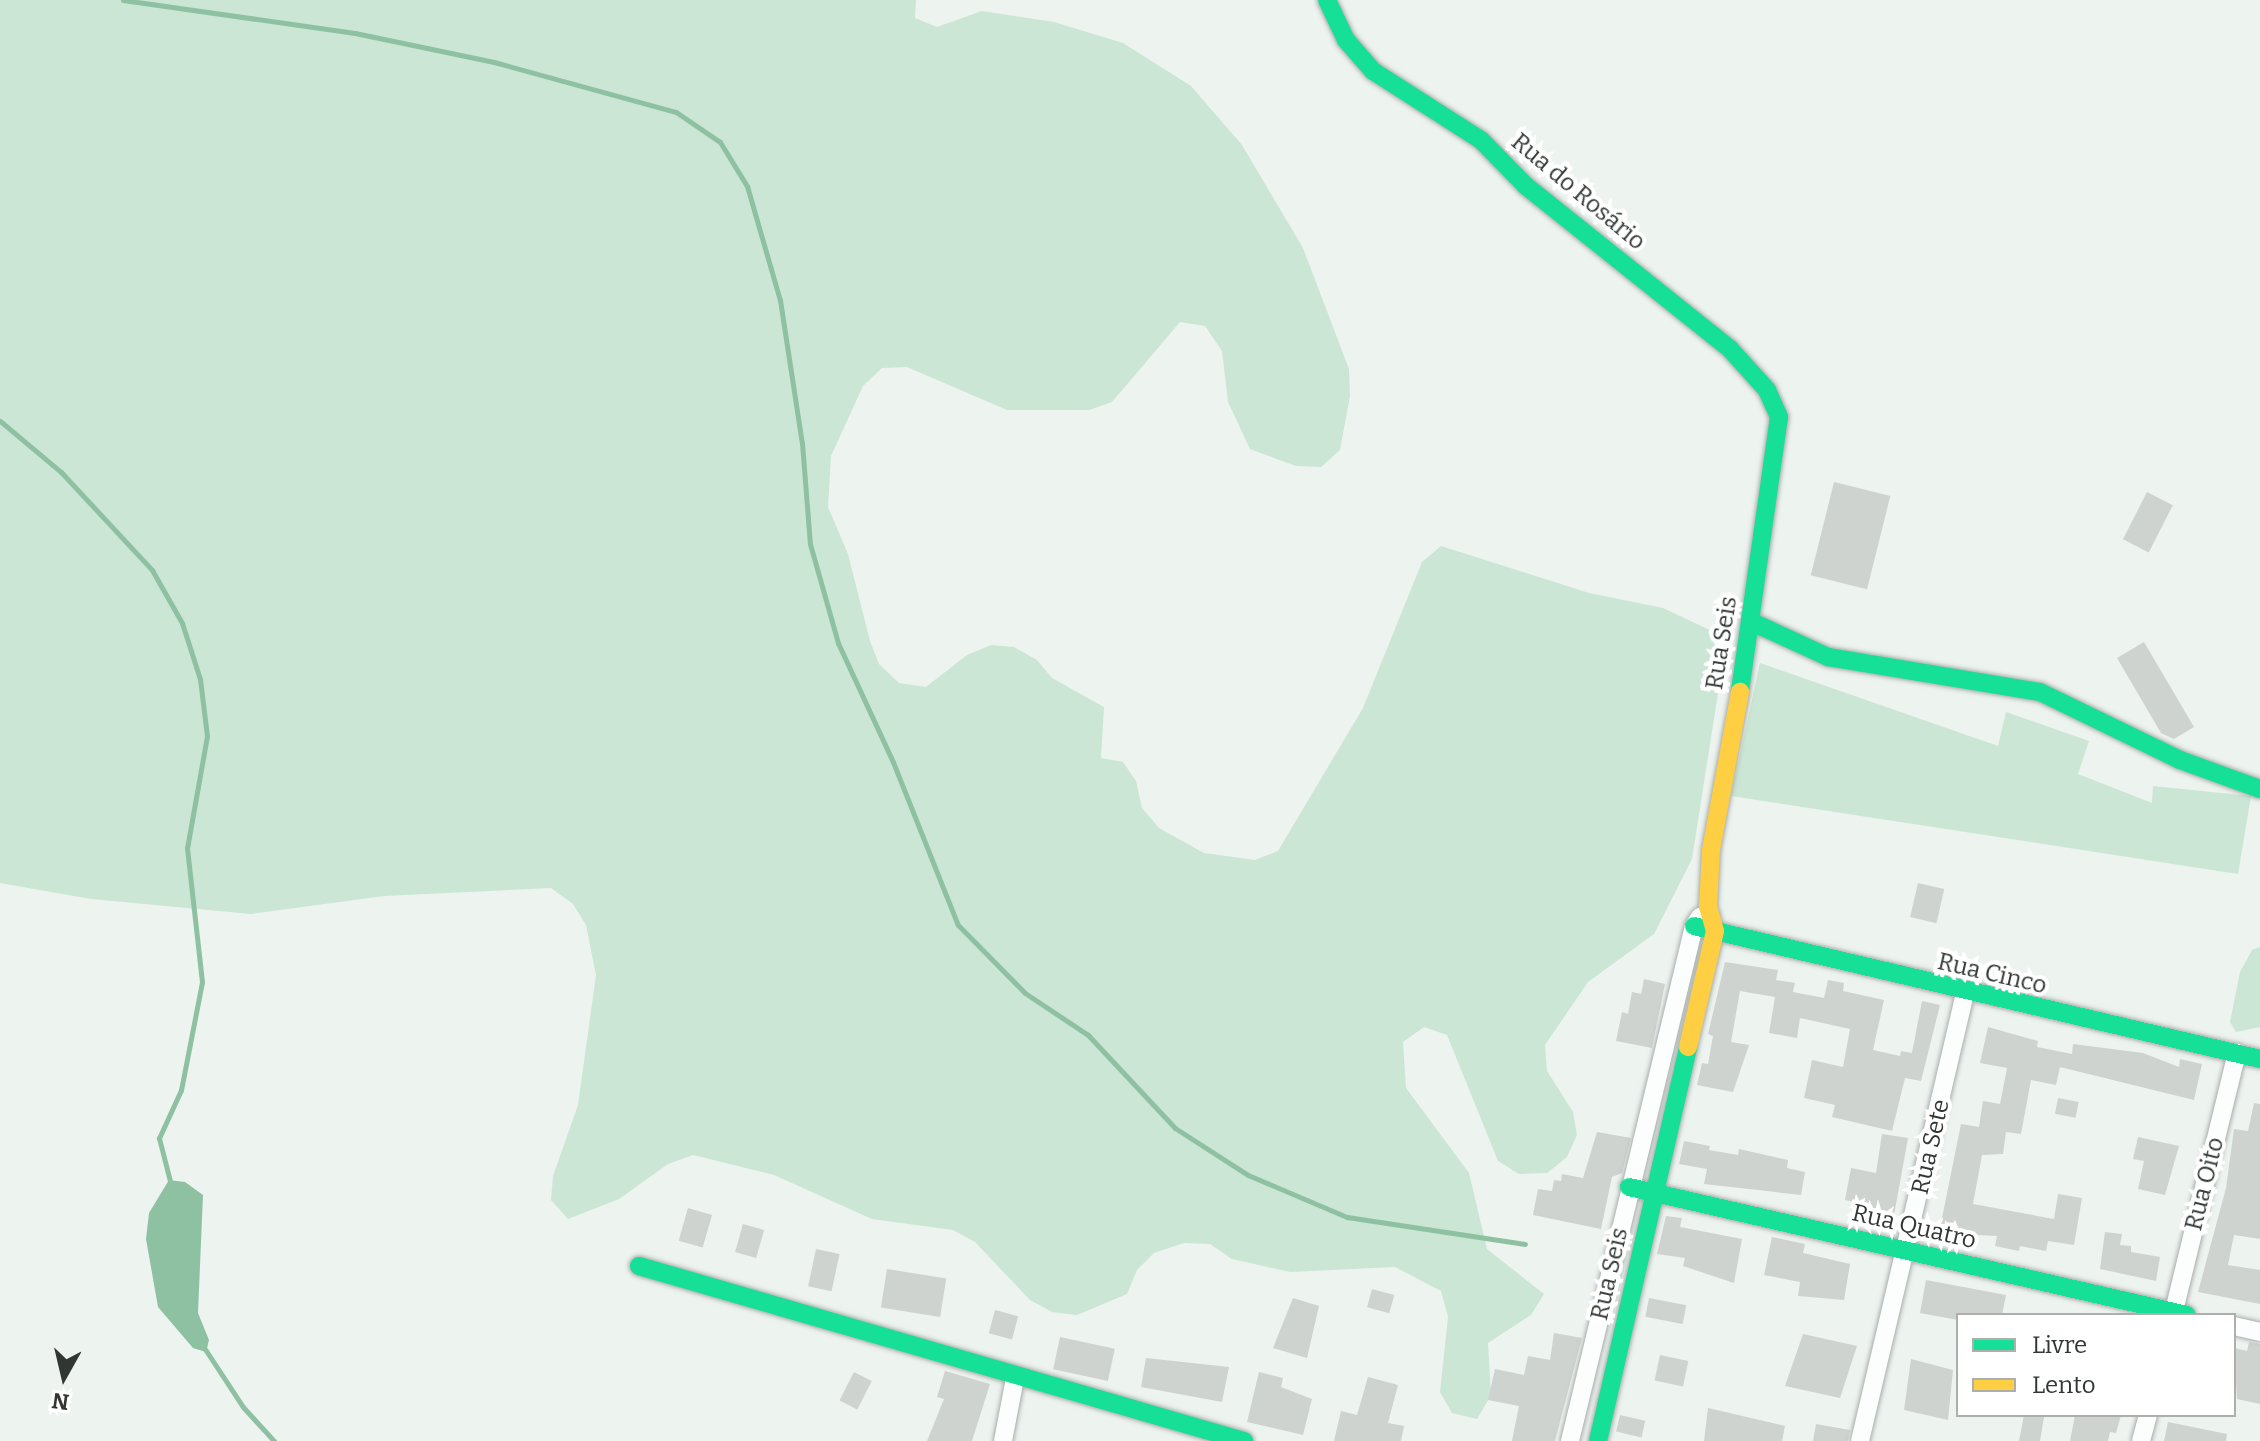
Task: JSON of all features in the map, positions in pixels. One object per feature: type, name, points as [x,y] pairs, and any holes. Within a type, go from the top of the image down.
[{"type":"street","name":"Rua do Rosário","points":[[1327,0],[1346,40],[1373,71],[1481,140],[1526,186],[1730,349],[1767,390]]},
{"type":"street","name":"Rua Seis","points":[[1708,906],[1724,763],[1752,622],[1762,521],[1779,439],[1779,417],[1767,390]]},
{"type":"street","points":[[1752,622],[1828,657],[2040,692],[2180,760],[2260,789]]},
{"type":"street","points":[[1570,1441],[1694,926],[1708,906]]},
{"type":"street","points":[[1708,906],[1715,931]]},
{"type":"street","name":"Rua Cinco","points":[[1694,926],[1965,993],[2260,1059]]},
{"type":"street","name":"Rua Seis","points":[[1598,1441],[1715,931]]},
{"type":"street","name":"Rua Sete","points":[[1860,1441],[1908,1250],[1965,993]]},
{"type":"street","name":"Rua Oito","points":[[2178,1313],[2237,1053]]},
{"type":"street","name":"Rua Quatro","points":[[1629,1187],[2174,1313]]},
{"type":"street","points":[[639,1266],[1015,1378],[1244,1441]]},
{"type":"street","points":[[2236,1326],[2260,1332]]},
{"type":"street","points":[[1003,1441],[1015,1378]]},
{"type":"street","points":[[2141,1441],[2147,1417]]},
{"type":"shaded area","points":[[0,0],[916,0],[915,18],[937,27],[982,11],[1054,22],[1123,43],[1191,86],[1242,145],[1303,248],[1349,369],[1350,396],[1340,450],[1321,467],[1296,466],[1250,449],[1228,402],[1222,351],[1205,326],[1180,322],[1112,402],[1089,410],[1007,410],[907,367],[882,368],[863,386],[831,456],[828,507],[848,554],[870,641],[879,664],[899,683],[926,687],[967,655],[991,645],[1014,647],[1037,660],[1052,678],[1104,707],[1101,758],[1123,762],[1136,781],[1142,808],[1159,828],[1204,853],[1255,860],[1278,851],[1363,708],[1422,562],[1441,546],[1589,593],[1663,608],[1714,632],[1724,655],[1692,859],[1654,934],[1588,982],[1545,1045],[1547,1071],[1573,1112],[1577,1135],[1567,1157],[1547,1173],[1519,1174],[1498,1161],[1447,1035],[1424,1027],[1403,1042],[1406,1088],[1469,1173],[1487,1249],[1544,1294],[1531,1315],[1488,1343],[1491,1395],[1477,1419],[1452,1413],[1440,1392],[1448,1317],[1441,1291],[1395,1267],[1290,1272],[1232,1259],[1210,1244],[1184,1243],[1154,1253],[1137,1270],[1127,1294],[1077,1315],[1052,1312],[1030,1300],[975,1242],[953,1230],[872,1219],[774,1175],[693,1155],[668,1164],[619,1199],[568,1219],[551,1200],[553,1176],[578,1105],[596,975],[586,925],[573,904],[551,888],[384,896],[251,914],[91,899],[0,883]]},
{"type":"shaded area","points":[[1760,663],[1998,746],[2006,712],[2089,741],[2078,774],[2152,803],[2153,786],[2251,796],[2238,874],[1731,796]]},
{"type":"shaded area","points":[[2260,947],[2260,1027],[2236,1032],[2230,1022],[2240,972],[2252,950]]},
{"type":"shaded area","points":[[169,1180],[185,1182],[203,1195],[198,1313],[209,1340],[206,1352],[193,1348],[158,1307],[146,1239],[149,1213]]},
{"type":"building","points":[[1834,482],[1890,496],[1867,589],[1811,575]]},
{"type":"building","points":[[2147,492],[2173,505],[2149,552],[2123,539]]},
{"type":"building","points":[[2144,642],[2194,727],[2174,739],[2161,733],[2117,658]]},
{"type":"building","points":[[1918,883],[1944,889],[1936,923],[1910,917]]},
{"type":"building","points":[[1725,962],[1778,970],[1776,980],[1795,983],[1793,992],[1824,998],[1828,980],[1844,983],[1843,991],[1884,1000],[1873,1050],[1900,1056],[1901,1051],[1912,1053],[1922,1001],[1940,1005],[1921,1081],[1905,1078],[1892,1131],[1832,1117],[1835,1105],[1804,1098],[1812,1060],[1843,1067],[1850,1029],[1800,1018],[1797,1038],[1769,1033],[1775,997],[1740,991],[1731,1042],[1749,1045],[1733,1092],[1697,1085],[1702,1063],[1708,1064],[1713,1036],[1708,1034]]},
{"type":"building","points":[[1644,979],[1665,984],[1652,1048],[1616,1041],[1622,1012],[1628,1014],[1632,992],[1641,994]]},
{"type":"building","points":[[1988,1027],[2038,1041],[2037,1047],[2072,1054],[2073,1044],[2143,1053],[2179,1067],[2180,1059],[2202,1064],[2194,1100],[2060,1067],[2056,1085],[2031,1080],[2021,1134],[2006,1132],[2003,1154],[1982,1155],[1973,1204],[2054,1219],[2058,1194],[2082,1198],[2074,1245],[2048,1241],[2046,1251],[2020,1246],[2019,1251],[1995,1246],[1997,1236],[1939,1233],[1961,1124],[1979,1127],[1983,1101],[2000,1104],[2007,1068],[1980,1063]]},
{"type":"building","points":[[2058,1098],[2079,1102],[2076,1118],[2055,1114]]},
{"type":"building","points":[[2254,1103],[2260,1104],[2260,1239],[2234,1235],[2228,1265],[2260,1270],[2260,1304],[2198,1292],[2226,1188],[2234,1129],[2248,1131]]},
{"type":"building","points":[[1597,1132],[1631,1138],[1622,1173],[1612,1177],[1601,1229],[1533,1215],[1538,1189],[1552,1191],[1554,1180],[1561,1181],[1562,1174],[1583,1178]]},
{"type":"building","points":[[1882,1134],[1908,1138],[1893,1221],[1871,1217],[1873,1206],[1845,1200],[1851,1168],[1876,1173]]},
{"type":"building","points":[[2138,1137],[2179,1146],[2165,1195],[2138,1189],[2144,1161],[2133,1159]]},
{"type":"building","points":[[1684,1141],[1710,1146],[1709,1150],[1738,1155],[1739,1149],[1788,1160],[1787,1168],[1805,1172],[1801,1195],[1704,1184],[1707,1169],[1679,1164]]},
{"type":"building","points":[[688,1208],[712,1215],[703,1248],[679,1241]]},
{"type":"building","points":[[1666,1216],[1682,1218],[1680,1227],[1742,1239],[1734,1283],[1683,1266],[1685,1258],[1657,1254]]},
{"type":"building","points":[[743,1224],[764,1230],[756,1258],[735,1252]]},
{"type":"building","points":[[2105,1232],[2122,1234],[2120,1245],[2131,1246],[2131,1252],[2160,1257],[2156,1281],[2100,1269]]},
{"type":"building","points":[[1772,1237],[1805,1244],[1803,1253],[1850,1264],[1844,1300],[1798,1296],[1800,1282],[1764,1275]]},
{"type":"building","points":[[816,1249],[839,1254],[832,1291],[808,1286]]},
{"type":"building","points":[[887,1269],[946,1278],[940,1317],[881,1308]]},
{"type":"building","points":[[1926,1280],[2006,1295],[2002,1313],[1956,1313],[1956,1320],[1920,1313]]},
{"type":"building","points":[[1372,1289],[1394,1295],[1389,1313],[1367,1307]]},
{"type":"building","points":[[1293,1298],[1319,1306],[1307,1358],[1273,1348]]},
{"type":"building","points":[[1649,1298],[1686,1305],[1683,1324],[1645,1317]]},
{"type":"building","points":[[995,1310],[1018,1316],[1012,1339],[989,1333]]},
{"type":"building","points":[[1554,1333],[1582,1338],[1555,1441],[1512,1441],[1519,1406],[1488,1400],[1495,1369],[1524,1375],[1528,1356],[1550,1360]]},
{"type":"building","points":[[1803,1334],[1857,1346],[1840,1398],[1785,1386]]},
{"type":"building","points":[[1060,1337],[1115,1349],[1108,1381],[1053,1369]]},
{"type":"building","points":[[2249,1342],[2260,1344],[2260,1404],[2237,1399],[2236,1348],[2247,1351]]},
{"type":"building","points":[[1660,1355],[1688,1361],[1683,1386],[1655,1380]]},
{"type":"building","points":[[1146,1358],[1229,1367],[1222,1402],[1141,1387]]},
{"type":"building","points":[[1911,1359],[1953,1370],[1948,1420],[1904,1410]]},
{"type":"building","points":[[945,1371],[990,1384],[972,1441],[927,1441],[944,1399],[937,1397]]},
{"type":"building","points":[[854,1372],[872,1381],[857,1410],[839,1401]]},
{"type":"building","points":[[1259,1372],[1283,1378],[1281,1387],[1312,1399],[1303,1435],[1247,1422]]},
{"type":"building","points":[[1368,1377],[1398,1385],[1388,1423],[1404,1426],[1401,1441],[1334,1441],[1341,1411],[1357,1415]]},
{"type":"building","points":[[1708,1408],[1785,1426],[1782,1441],[1704,1441]]},
{"type":"building","points":[[1620,1415],[1645,1421],[1642,1437],[1616,1432]]},
{"type":"building","points":[[2024,1417],[2044,1417],[2040,1441],[2019,1441]]},
{"type":"building","points":[[2075,1417],[2120,1417],[2116,1433],[2110,1432],[2108,1441],[2070,1441]]},
{"type":"building","points":[[2168,1422],[2227,1434],[2226,1441],[2164,1441]]},
{"type":"building","points":[[1816,1424],[1850,1430],[1848,1441],[1813,1441]]},
{"type":"waterway","points":[[123,0],[355,33],[494,62],[676,112],[720,142],[747,186],[780,300],[802,443],[810,544],[838,643],[893,762],[958,925],[1025,993],[1088,1035],[1175,1128],[1248,1175],[1347,1217],[1525,1244]]},
{"type":"waterway","points":[[0,421],[61,472],[152,570],[182,623],[200,679],[207,736],[187,848],[202,982],[181,1090],[159,1138],[171,1185]]},
{"type":"waterway","points":[[205,1349],[243,1407],[274,1441]]},
{"type":"traffic: fast","points":[[1327,0],[1346,40],[1373,71],[1481,140],[1526,186],[1730,349],[1767,390],[1779,417],[1740,692]]},
{"type":"traffic: fast","points":[[1752,622],[1828,657],[2040,692],[2180,760],[2260,789]]},
{"type":"traffic: fast","points":[[1694,926],[2260,1059]]},
{"type":"traffic: fast","points":[[1598,1441],[1688,1047]]},
{"type":"traffic: fast","points":[[1629,1187],[2178,1313]]},
{"type":"traffic: fast","points":[[639,1266],[1244,1441]]},
{"type":"traffic: slow","points":[[1688,1047],[1715,931],[1708,906],[1711,850],[1740,692]]}]
